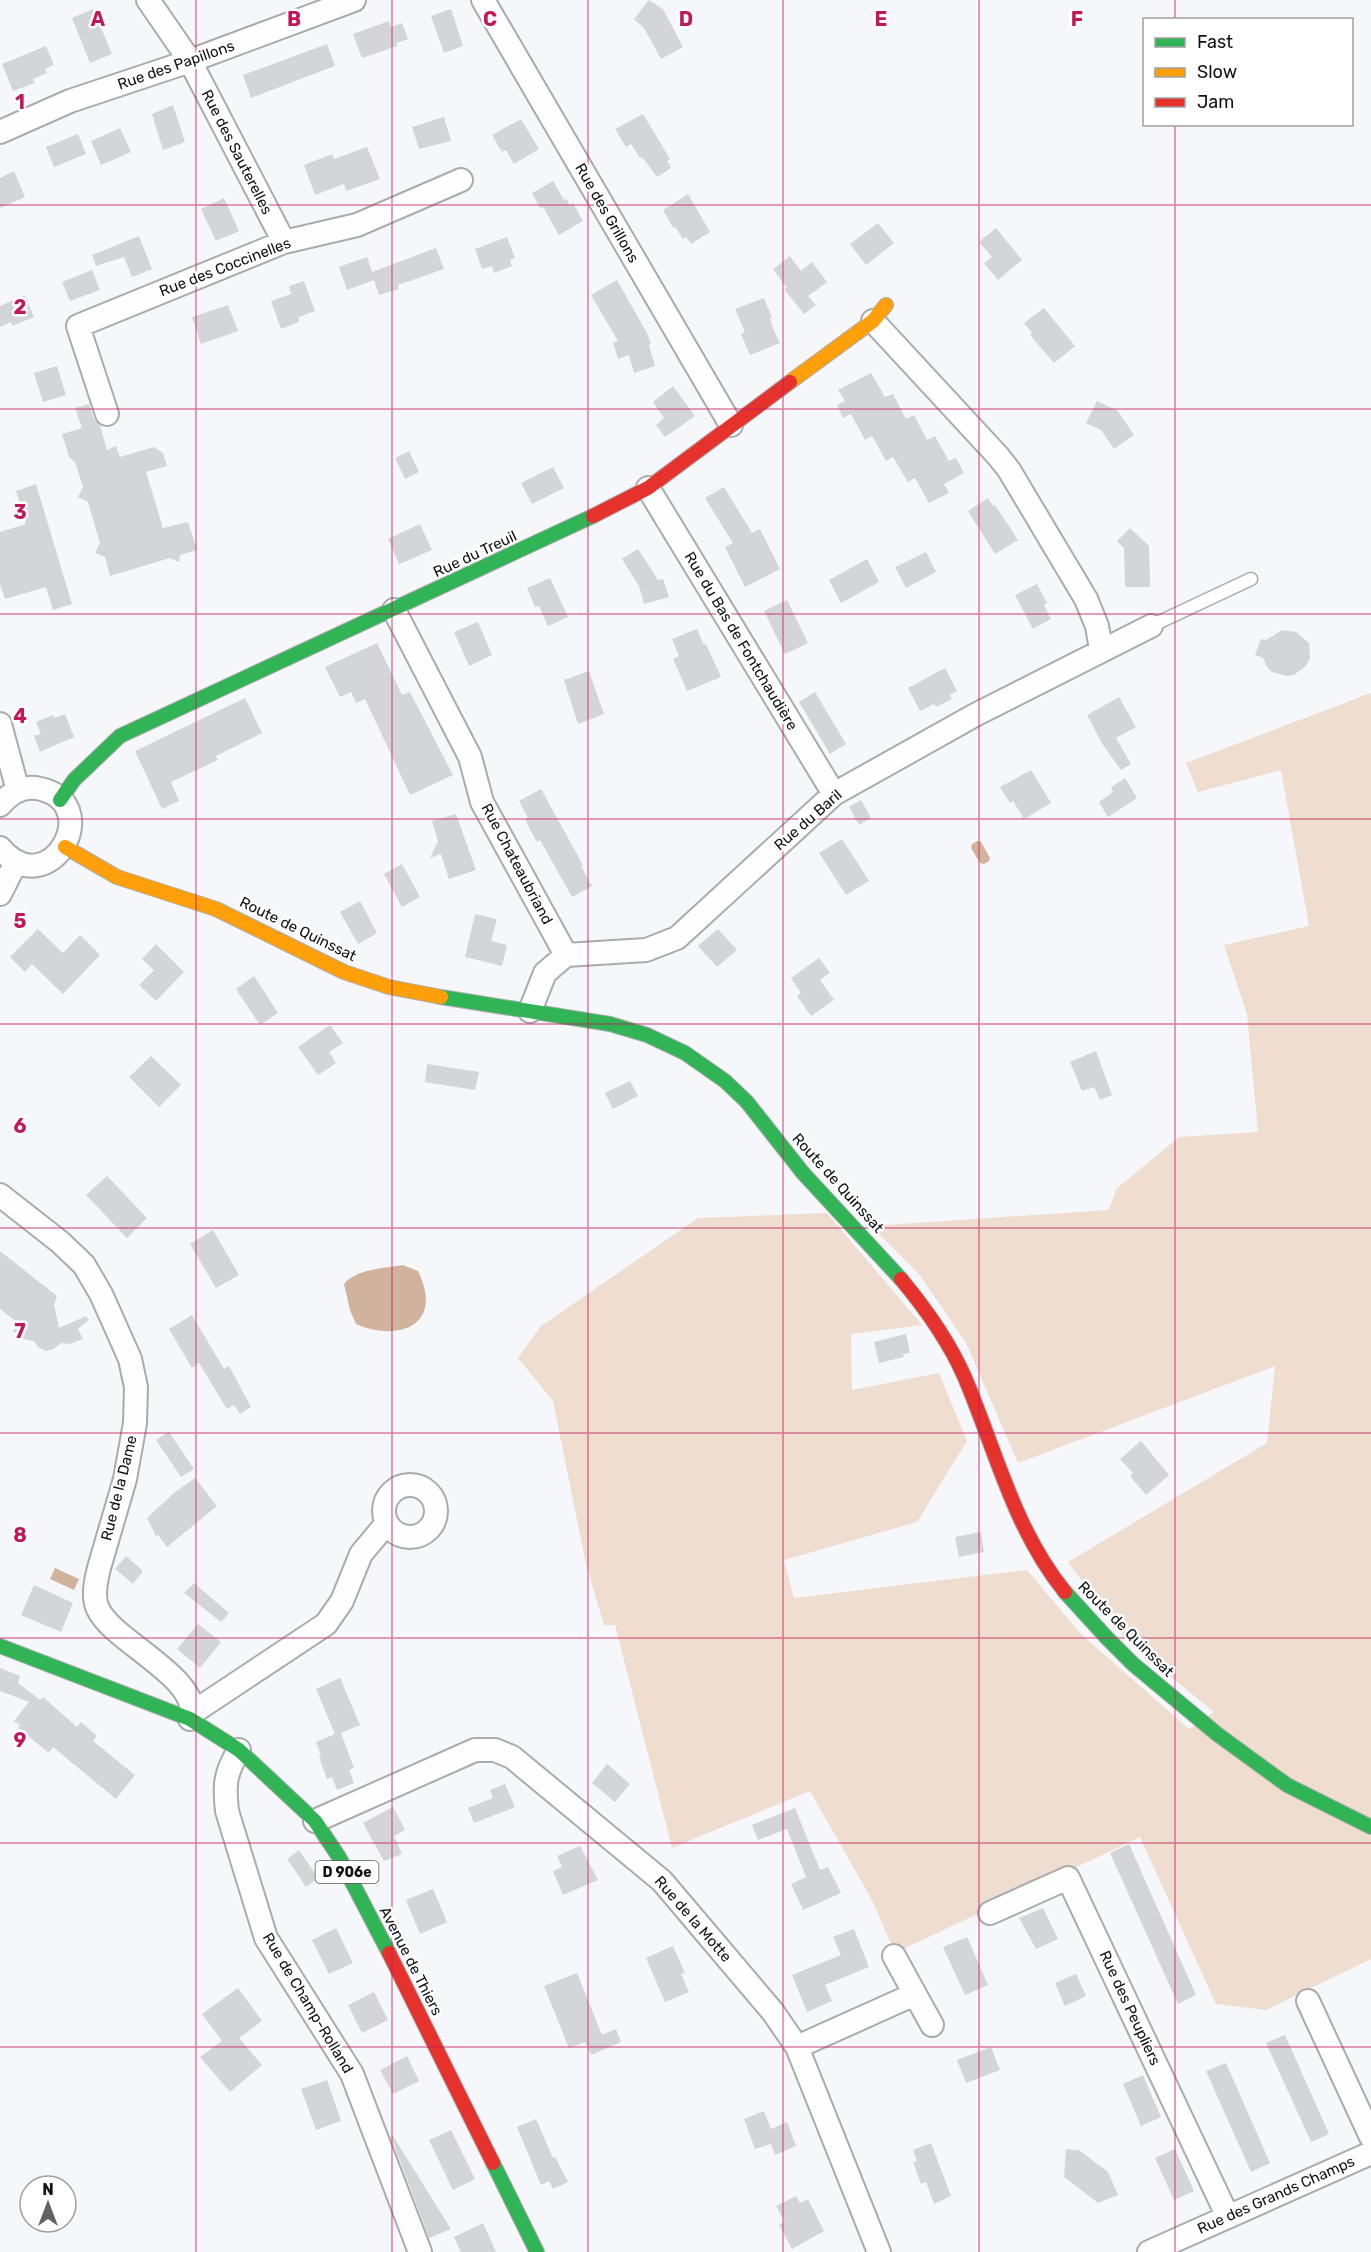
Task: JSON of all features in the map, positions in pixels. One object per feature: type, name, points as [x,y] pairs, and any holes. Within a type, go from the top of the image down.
[{"type":"street","name":"Rue des Sauterelles","points":[[148,0],[190,61],[284,242]]},
{"type":"street","name":"Rue des Papillons","points":[[0,132],[70,102],[190,61],[354,0]]},
{"type":"street","name":"Rue des Grillons","points":[[483,0],[731,425]]},
{"type":"street","name":"Rue des Coccinelles","points":[[107,414],[78,326],[284,242],[357,225],[461,180]]},
{"type":"street","name":"Rue du Treuil","points":[[60,800],[74,780],[120,736],[564,531],[648,488],[880,313]]},
{"type":"street","points":[[880,313],[1009,470],[1086,599],[1097,626],[1101,650]]},
{"type":"street","name":"Rue du Bas de Fontchaudière","points":[[648,488],[834,794]]},
{"type":"street","name":"Rue Chateaubriand","points":[[394,610],[470,757],[482,802],[566,955]]},
{"type":"street","name":"Rue du Baril","points":[[566,955],[646,950],[677,938],[834,794],[975,715],[1151,626]]},
{"type":"street","points":[[0,724],[18,790]]},
{"type":"street","points":[[0,806],[6,798],[18,790],[33,788],[47,791],[60,800],[67,810],[71,823],[70,835],[65,847],[43,864],[29,865],[8,855],[0,894]]},
{"type":"street","name":"Route de Quinssat","points":[[65,847],[86,861],[127,880],[213,907],[336,968],[381,985],[440,999],[602,1022],[660,1040],[698,1062],[728,1084],[758,1115],[805,1175],[885,1259],[923,1305],[952,1352],[977,1406],[1011,1504],[1039,1555],[1072,1600],[1145,1674],[1219,1736],[1293,1789],[1371,1827]]},
{"type":"street","points":[[530,1011],[545,973],[566,955]]},
{"type":"street","name":"Rue de la Dame","points":[[0,1195],[60,1242],[84,1266],[101,1294],[130,1359],[136,1387],[135,1423],[125,1479],[96,1582],[97,1607],[110,1624],[174,1677],[190,1700],[191,1716]]},
{"type":"street","points":[[191,1716],[326,1624],[342,1601],[361,1554],[387,1523]]},
{"type":"street","name":"Avenue de Thiers","points":[[0,1646],[191,1716],[239,1750],[315,1821],[339,1857],[372,1918],[537,2252]]},
{"type":"street","name":"Rue de Champ-Rolland","points":[[239,1750],[226,1774],[226,1811],[266,1938],[352,2074],[420,2252]]},
{"type":"street","name":"Rue de la Motte","points":[[315,1821],[475,1750],[495,1750],[512,1757],[662,1881],[773,2012],[797,2047],[879,2252]]},
{"type":"street","name":"Rue des Peupliers","points":[[990,1913],[1068,1878],[1228,2217]]},
{"type":"street","points":[[894,1956],[932,2025]]},
{"type":"street","points":[[797,2047],[915,1994]]},
{"type":"street","points":[[1308,2001],[1371,2137]]},
{"type":"street","name":"Rue des Grands Champs","points":[[1149,2252],[1371,2153]]},
{"type":"lane","points":[[1151,626],[1251,579]]},
{"type":"shaded area","points":[[1371,693],[1371,1959],[1266,2010],[1216,2004],[1140,1837],[895,1953],[872,1900],[810,1791],[672,1848],[615,1625],[604,1625],[586,1564],[553,1401],[518,1358],[541,1326],[698,1218],[827,1213],[922,1325],[851,1334],[852,1390],[939,1373],[967,1441],[917,1522],[784,1560],[794,1598],[1027,1570],[1082,1635],[1189,1729],[1214,1712],[1126,1640],[1068,1562],[1267,1443],[1275,1366],[1018,1463],[966,1343],[919,1274],[871,1226],[1109,1210],[1116,1189],[1179,1137],[1258,1132],[1247,1014],[1224,945],[1309,926],[1281,770],[1198,792],[1186,763]]},
{"type":"shaded area","points":[[977,841],[981,842],[990,858],[984,864],[980,863],[971,848],[972,844]]},
{"type":"shaded area","points":[[403,1265],[418,1271],[425,1289],[426,1304],[422,1316],[414,1325],[402,1330],[388,1331],[356,1324],[344,1284],[363,1272]]},
{"type":"shaded area","points":[[55,1568],[79,1579],[74,1590],[50,1579]]},
{"type":"building","points":[[649,0],[663,9],[683,47],[661,59],[644,28],[634,19]]},
{"type":"building","points":[[93,9],[112,54],[90,63],[72,18]]},
{"type":"building","points":[[451,9],[463,46],[444,53],[431,16]]},
{"type":"building","points":[[389,21],[391,27],[402,23],[408,39],[396,43],[397,46],[362,58],[353,34]]},
{"type":"building","points":[[327,44],[335,66],[251,98],[243,75]]},
{"type":"building","points":[[46,46],[54,65],[45,69],[47,73],[33,79],[35,83],[13,91],[2,64]]},
{"type":"building","points":[[173,105],[185,142],[163,150],[152,114]]},
{"type":"building","points":[[643,114],[670,159],[667,161],[671,168],[657,177],[631,144],[626,147],[615,129]]},
{"type":"building","points":[[444,117],[451,141],[419,149],[412,127]]},
{"type":"building","points":[[521,119],[539,149],[514,164],[506,150],[502,152],[492,135]]},
{"type":"building","points":[[120,128],[131,152],[101,165],[91,141]]},
{"type":"building","points":[[78,134],[86,154],[54,167],[46,147]]},
{"type":"building","points":[[367,147],[380,179],[346,191],[344,184],[315,195],[304,165],[332,154],[334,159]]},
{"type":"building","points":[[14,171],[25,197],[0,208],[0,178]]},
{"type":"building","points":[[553,181],[564,200],[566,199],[570,205],[573,203],[583,221],[559,235],[532,193]]},
{"type":"building","points":[[688,194],[710,232],[691,244],[686,237],[683,239],[675,227],[673,228],[663,210]]},
{"type":"building","points":[[224,198],[239,231],[216,241],[201,209]]},
{"type":"building","points":[[878,223],[894,243],[866,265],[850,244]]},
{"type":"building","points":[[996,228],[1022,260],[998,280],[984,263],[992,257],[979,242]]},
{"type":"building","points":[[139,236],[152,269],[132,277],[124,257],[96,266],[92,255]]},
{"type":"building","points":[[507,237],[515,258],[510,260],[512,266],[494,273],[492,266],[482,269],[475,249]]},
{"type":"building","points":[[436,248],[444,269],[398,285],[399,289],[379,295],[374,280],[347,290],[339,267],[367,257],[372,272]]},
{"type":"building","points":[[790,256],[801,271],[812,262],[827,282],[808,296],[816,305],[804,314],[784,289],[787,288],[773,269]]},
{"type":"building","points":[[92,270],[100,290],[70,301],[62,282]]},
{"type":"building","points":[[617,280],[651,344],[649,345],[655,366],[634,373],[629,355],[618,359],[613,343],[618,341],[591,295]]},
{"type":"building","points":[[304,281],[315,311],[299,317],[299,322],[281,329],[271,301],[291,294],[289,286]]},
{"type":"building","points":[[25,295],[34,317],[12,326],[11,322],[0,327],[0,306]]},
{"type":"building","points":[[764,298],[772,318],[770,319],[772,327],[780,343],[750,355],[741,334],[745,332],[735,309]]},
{"type":"building","points":[[228,305],[238,331],[201,344],[192,317]]},
{"type":"building","points":[[1044,308],[1075,346],[1054,363],[1030,335],[1032,333],[1024,323]]},
{"type":"building","points":[[57,366],[66,395],[43,402],[34,373]]},
{"type":"building","points":[[871,373],[885,397],[893,394],[906,419],[914,415],[927,440],[935,436],[949,461],[956,458],[964,473],[944,484],[949,493],[929,503],[915,478],[908,482],[893,457],[886,461],[872,436],[865,440],[851,414],[843,418],[837,405],[845,401],[838,390]]},
{"type":"building","points":[[673,386],[695,416],[665,437],[656,425],[664,418],[653,402]]},
{"type":"building","points":[[1097,401],[1118,411],[1134,435],[1114,449],[1101,430],[1086,423]]},
{"type":"building","points":[[89,404],[94,419],[100,425],[107,450],[116,446],[120,457],[154,447],[163,453],[167,466],[146,472],[163,528],[188,522],[197,550],[180,555],[179,562],[170,558],[110,576],[105,557],[95,553],[100,543],[88,502],[78,497],[83,487],[75,462],[69,457],[62,434],[82,428],[75,408]]},
{"type":"building","points":[[409,451],[419,472],[405,479],[395,458]]},
{"type":"building","points":[[553,467],[564,488],[532,504],[521,483]]},
{"type":"building","points":[[36,484],[72,604],[53,610],[46,587],[5,599],[0,584],[0,532],[26,524],[16,491]]},
{"type":"building","points":[[724,487],[752,533],[760,529],[780,569],[745,587],[725,547],[733,543],[705,498]]},
{"type":"building","points":[[988,498],[1018,540],[995,554],[968,511]]},
{"type":"building","points":[[420,524],[432,550],[399,564],[388,539]]},
{"type":"building","points":[[1130,528],[1149,546],[1150,587],[1125,587],[1124,548],[1117,541]]},
{"type":"building","points":[[638,549],[658,580],[663,579],[669,597],[644,604],[639,586],[622,559]]},
{"type":"building","points":[[926,552],[936,572],[906,588],[895,567]]},
{"type":"building","points":[[867,559],[879,582],[841,603],[829,580]]},
{"type":"building","points":[[550,578],[568,617],[548,626],[539,606],[535,607],[527,588]]},
{"type":"building","points":[[1037,584],[1047,603],[1044,605],[1051,619],[1033,629],[1015,595]]},
{"type":"building","points":[[787,600],[808,643],[785,654],[764,611]]},
{"type":"building","points":[[478,622],[492,655],[469,666],[454,632]]},
{"type":"building","points":[[697,629],[721,677],[687,691],[673,659],[679,656],[672,639]]},
{"type":"building","points":[[1282,630],[1296,632],[1309,643],[1310,658],[1306,666],[1294,675],[1287,676],[1272,672],[1263,658],[1255,655],[1261,639],[1266,640]]},
{"type":"building","points":[[377,643],[402,695],[410,692],[453,775],[410,795],[365,699],[356,703],[351,692],[340,697],[325,667]]},
{"type":"building","points":[[945,668],[957,691],[950,695],[952,699],[936,707],[934,704],[920,711],[908,688]]},
{"type":"building","points":[[589,671],[604,714],[578,724],[564,680]]},
{"type":"building","points":[[815,692],[846,744],[830,754],[799,702]]},
{"type":"building","points":[[1119,697],[1136,727],[1116,738],[1131,764],[1121,770],[1103,745],[1087,715]]},
{"type":"building","points":[[245,698],[262,733],[216,756],[218,760],[171,782],[179,801],[162,809],[135,751]]},
{"type":"building","points":[[65,714],[74,737],[40,752],[34,736],[41,734],[36,722],[53,715],[54,718]]},
{"type":"building","points":[[1031,770],[1051,803],[1024,819],[1013,801],[1010,803],[1000,787]]},
{"type":"building","points":[[1125,778],[1137,798],[1108,817],[1099,802],[1113,792],[1111,787]]},
{"type":"building","points":[[541,789],[583,865],[581,866],[592,886],[572,897],[540,840],[537,842],[532,833],[525,819],[528,818],[519,801]]},
{"type":"building","points":[[861,800],[871,818],[859,825],[849,807]]},
{"type":"building","points":[[456,814],[476,870],[449,879],[441,854],[430,858],[438,841],[432,821]]},
{"type":"building","points":[[842,839],[869,881],[846,895],[819,853]]},
{"type":"building","points":[[402,864],[420,897],[402,907],[384,874]]},
{"type":"building","points":[[360,901],[377,933],[358,944],[340,912]]},
{"type":"building","points":[[475,914],[497,919],[491,941],[507,945],[502,966],[465,957]]},
{"type":"building","points":[[38,929],[63,953],[80,935],[100,955],[63,994],[32,964],[25,972],[10,957]]},
{"type":"building","points":[[718,929],[737,950],[717,967],[698,946]]},
{"type":"building","points":[[156,944],[184,972],[156,1001],[139,985],[154,970],[142,959]]},
{"type":"building","points":[[819,958],[830,973],[820,980],[834,1000],[811,1016],[797,996],[801,993],[791,978]]},
{"type":"building","points":[[254,976],[278,1013],[260,1025],[236,989]]},
{"type":"building","points":[[330,1025],[343,1043],[329,1052],[336,1063],[318,1075],[298,1047]]},
{"type":"building","points":[[1096,1051],[1112,1095],[1100,1100],[1094,1087],[1082,1091],[1070,1062]]},
{"type":"building","points":[[151,1056],[181,1085],[159,1107],[129,1077]]},
{"type":"building","points":[[427,1064],[479,1072],[475,1090],[425,1082]]},
{"type":"building","points":[[630,1081],[638,1096],[613,1109],[605,1093]]},
{"type":"building","points":[[107,1176],[147,1218],[127,1238],[86,1195]]},
{"type":"building","points":[[213,1230],[239,1275],[216,1288],[190,1244]]},
{"type":"building","points":[[0,1251],[57,1296],[54,1305],[59,1328],[86,1316],[89,1320],[78,1329],[83,1339],[70,1344],[61,1343],[46,1351],[38,1347],[34,1341],[24,1339],[13,1331],[18,1323],[0,1309]]},
{"type":"building","points":[[192,1315],[224,1369],[229,1366],[251,1407],[240,1414],[234,1405],[227,1409],[199,1363],[192,1368],[169,1329]]},
{"type":"building","points":[[906,1334],[910,1353],[903,1354],[904,1357],[879,1363],[874,1342]]},
{"type":"building","points":[[169,1432],[194,1469],[181,1477],[156,1440]]},
{"type":"building","points":[[1141,1441],[1169,1475],[1146,1495],[1130,1476],[1133,1473],[1120,1459]]},
{"type":"building","points":[[195,1478],[217,1506],[167,1547],[158,1535],[156,1536],[147,1518],[174,1493]]},
{"type":"building","points":[[981,1532],[984,1552],[959,1557],[955,1537]]},
{"type":"building","points":[[126,1556],[143,1571],[133,1584],[115,1569]]},
{"type":"building","points":[[194,1583],[229,1613],[221,1622],[184,1593]]},
{"type":"building","points":[[34,1585],[73,1603],[61,1632],[21,1615]]},
{"type":"building","points":[[198,1624],[221,1642],[200,1668],[177,1649]]},
{"type":"building","points":[[0,1668],[20,1676],[18,1683],[40,1700],[43,1697],[77,1727],[81,1722],[97,1736],[93,1741],[135,1775],[116,1799],[53,1747],[49,1753],[18,1728],[20,1725],[14,1721],[29,1702],[0,1691]]},
{"type":"building","points":[[340,1678],[360,1725],[341,1733],[354,1768],[349,1770],[354,1783],[337,1790],[332,1777],[327,1779],[319,1757],[321,1755],[316,1742],[335,1734],[316,1689]]},
{"type":"building","points":[[607,1764],[630,1784],[615,1802],[592,1783]]},
{"type":"building","points":[[505,1784],[515,1807],[474,1823],[468,1808],[493,1798],[490,1790]]},
{"type":"building","points":[[393,1807],[405,1830],[394,1836],[402,1854],[384,1861],[363,1823]]},
{"type":"building","points":[[795,1808],[820,1870],[828,1867],[841,1893],[803,1910],[791,1884],[806,1877],[787,1829],[758,1840],[752,1825]]},
{"type":"building","points":[[1129,1844],[1196,1995],[1178,2004],[1110,1853]]},
{"type":"building","points":[[580,1846],[598,1880],[563,1895],[553,1871],[562,1867],[557,1856]]},
{"type":"building","points":[[299,1850],[318,1878],[306,1887],[287,1859]]},
{"type":"building","points":[[433,1889],[447,1922],[420,1934],[406,1900]]},
{"type":"building","points":[[1043,1908],[1058,1939],[1036,1949],[1019,1918]]},
{"type":"building","points":[[336,1928],[353,1963],[329,1974],[312,1940]]},
{"type":"building","points":[[854,1929],[869,1967],[825,1985],[832,2001],[807,2012],[792,1975],[841,1955],[833,1937]]},
{"type":"building","points":[[967,1937],[988,1985],[965,1995],[943,1947]]},
{"type":"building","points":[[673,1946],[685,1973],[681,1974],[689,1992],[665,2002],[646,1958]]},
{"type":"building","points":[[577,1973],[602,2035],[616,2029],[621,2042],[591,2055],[585,2042],[569,2048],[544,1986]]},
{"type":"building","points":[[1076,1974],[1086,1996],[1065,2006],[1055,1983]]},
{"type":"building","points":[[238,1988],[262,2021],[239,2038],[262,2065],[230,2092],[200,2057],[222,2041],[202,2014]]},
{"type":"building","points":[[374,1992],[388,2020],[362,2033],[348,2005]]},
{"type":"building","points":[[1285,2035],[1329,2134],[1311,2142],[1266,2043]]},
{"type":"building","points":[[991,2047],[1000,2070],[966,2083],[957,2060]]},
{"type":"building","points":[[407,2056],[419,2081],[393,2094],[380,2070]]},
{"type":"building","points":[[1226,2063],[1270,2163],[1251,2172],[1206,2071]]},
{"type":"building","points":[[1143,2075],[1161,2117],[1141,2126],[1123,2084]]},
{"type":"building","points":[[327,2080],[341,2121],[316,2130],[301,2089]]},
{"type":"building","points":[[764,2111],[771,2129],[787,2122],[796,2146],[775,2155],[771,2144],[755,2149],[744,2119]]},
{"type":"building","points":[[536,2119],[553,2158],[555,2157],[568,2182],[553,2189],[549,2181],[541,2185],[517,2127]]},
{"type":"building","points":[[451,2130],[475,2179],[453,2190],[429,2140]]},
{"type":"building","points":[[393,2136],[451,2229],[429,2238],[391,2137]]},
{"type":"building","points":[[931,2143],[951,2196],[934,2204],[926,2182],[921,2184],[913,2162],[917,2161],[913,2150]]},
{"type":"building","points":[[1066,2149],[1079,2150],[1108,2172],[1118,2195],[1098,2203],[1064,2177]]},
{"type":"building","points":[[1175,2149],[1194,2191],[1174,2200],[1155,2158]]},
{"type":"building","points":[[796,2196],[800,2203],[808,2199],[824,2231],[792,2249],[779,2225],[785,2222],[776,2206]]},
{"type":"building","points":[[483,2223],[496,2252],[461,2252],[454,2237]]},
{"type":"traffic: fast","points":[[60,800],[74,780],[120,736],[593,516]]},
{"type":"traffic: fast","points":[[441,997],[610,1024],[647,1035],[685,1053],[725,1081],[747,1102],[803,1173],[901,1279]]},
{"type":"traffic: fast","points":[[1065,1592],[1133,1664],[1217,1734],[1287,1785],[1371,1827]]},
{"type":"traffic: fast","points":[[0,1646],[190,1719],[239,1750],[315,1821],[339,1857],[389,1953]]},
{"type":"traffic: fast","points":[[493,2163],[537,2252]]},
{"type":"traffic: slow","points":[[790,382],[873,321],[886,305]]},
{"type":"traffic: slow","points":[[65,847],[117,877],[216,909],[344,972],[389,987],[441,997]]},
{"type":"traffic: jam","points":[[593,516],[648,488],[790,382]]},
{"type":"traffic: jam","points":[[901,1279],[928,1314],[952,1351],[965,1378],[1019,1516],[1047,1568],[1065,1592]]},
{"type":"traffic: jam","points":[[389,1953],[493,2163]]}]
